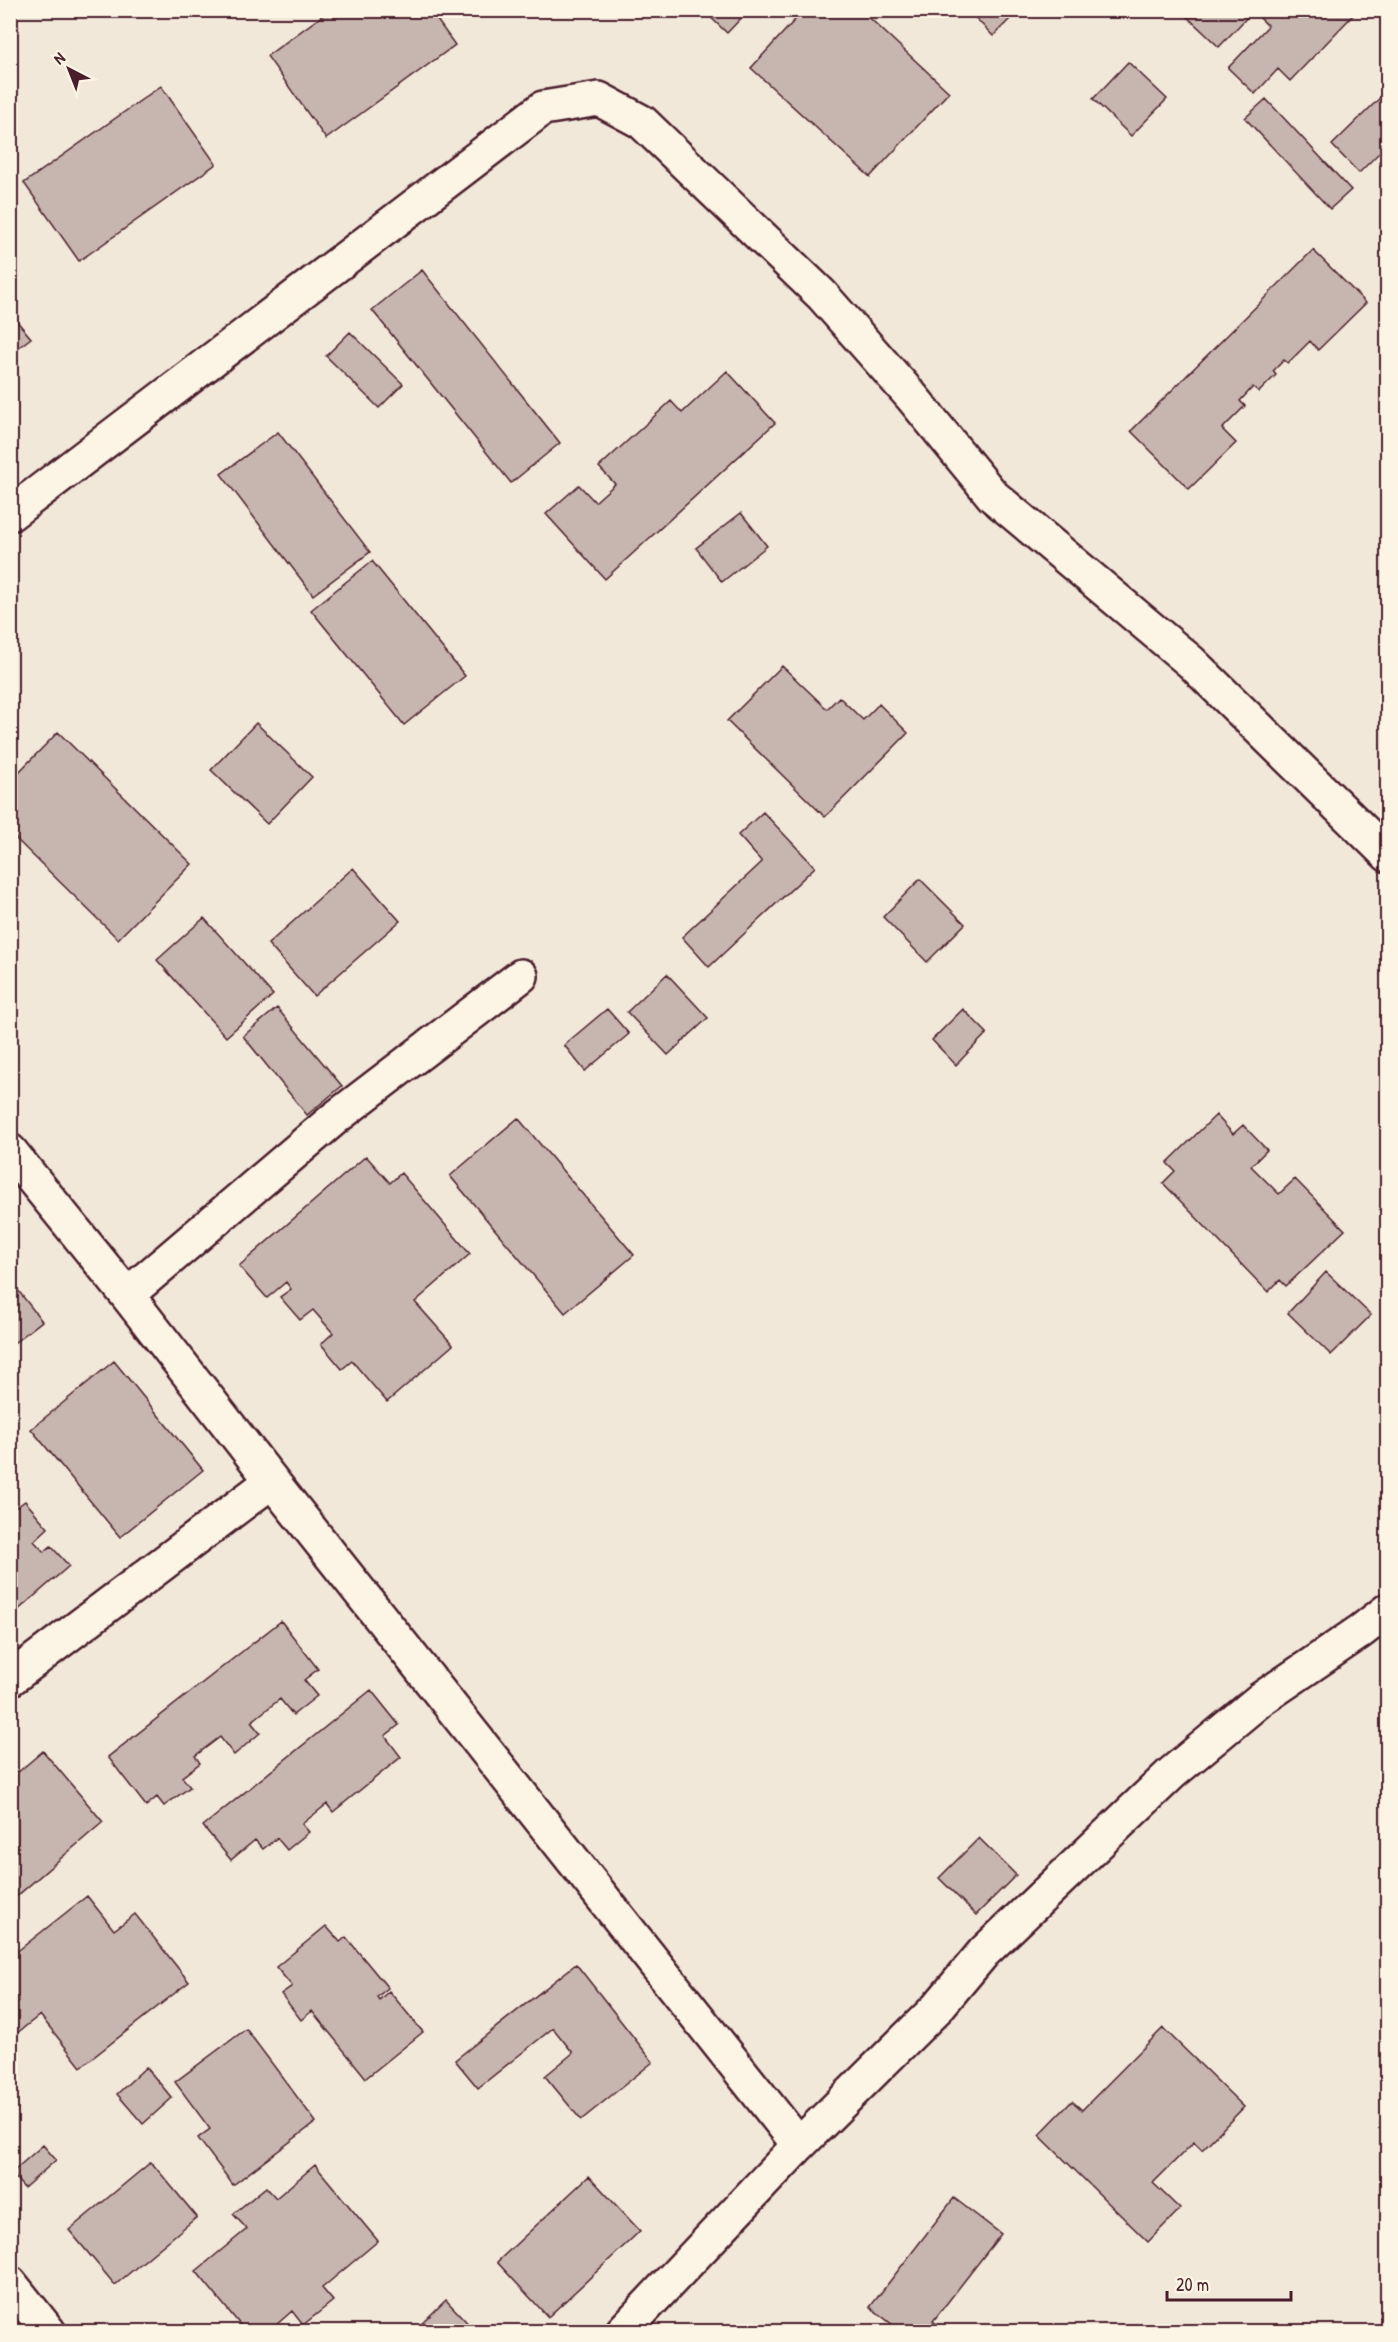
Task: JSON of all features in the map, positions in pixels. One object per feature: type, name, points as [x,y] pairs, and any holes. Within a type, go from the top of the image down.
[{"type":"street","points":[[10,514],[543,108],[599,99],[642,123],[822,295],[912,397],[993,496],[1191,662],[1388,855]]},
{"type":"street","points":[[128,1295],[335,1118],[521,976]]},
{"type":"street","points":[[10,1151],[128,1295],[272,1481],[799,2145]]},
{"type":"street","points":[[10,1679],[272,1481]]},
{"type":"street","points":[[622,2331],[799,2145],[937,2008],[984,1952],[1172,1773],[1261,1699],[1388,1610]]},
{"type":"street","points":[[10,2283],[49,2331]]},
{"type":"building","points":[[330,10],[430,10],[455,45],[326,139],[267,56]]},
{"type":"building","points":[[703,10],[749,10],[727,33]]},
{"type":"building","points":[[804,10],[861,10],[949,92],[870,177],[751,68]]},
{"type":"building","points":[[968,10],[1019,10],[993,36]]},
{"type":"building","points":[[1180,10],[1357,11],[1290,81],[1278,69],[1255,94],[1228,68],[1268,26],[1253,11],[1219,47]]},
{"type":"building","points":[[1128,62],[1167,99],[1131,136],[1093,99]]},
{"type":"building","points":[[161,86],[216,164],[79,261],[24,183]]},
{"type":"building","points":[[1388,90],[1388,144],[1359,173],[1332,145]]},
{"type":"building","points":[[1266,99],[1351,190],[1330,209],[1245,118]]},
{"type":"building","points":[[1313,250],[1366,303],[1318,350],[1310,341],[1288,363],[1284,360],[1273,371],[1276,375],[1259,392],[1253,387],[1240,401],[1245,406],[1222,429],[1236,443],[1189,489],[1131,431]]},
{"type":"building","points":[[422,270],[560,443],[511,483],[372,310]]},
{"type":"building","points":[[10,313],[31,338],[10,354]]},
{"type":"building","points":[[350,332],[403,384],[379,408],[326,356]]},
{"type":"building","points":[[727,371],[775,423],[605,579],[546,514],[579,485],[595,502],[615,484],[599,467],[671,401],[682,413]]},
{"type":"building","points":[[278,432],[370,552],[313,595],[221,474]]},
{"type":"building","points":[[741,513],[767,546],[722,582],[696,548]]},
{"type":"building","points":[[372,561],[465,676],[404,725],[311,610]]},
{"type":"building","points":[[782,666],[827,709],[839,697],[863,720],[879,704],[908,733],[825,817],[727,721]]},
{"type":"building","points":[[256,723],[312,777],[267,824],[211,770]]},
{"type":"building","points":[[58,732],[192,864],[118,939],[10,833],[10,781]]},
{"type":"building","points":[[763,812],[815,867],[709,967],[682,937],[762,862],[738,835]]},
{"type":"building","points":[[353,868],[400,921],[314,996],[268,944]]},
{"type":"building","points":[[920,879],[965,924],[927,962],[883,917]]},
{"type":"building","points":[[204,918],[273,995],[226,1037],[157,960]]},
{"type":"building","points":[[667,974],[708,1018],[668,1055],[627,1012]]},
{"type":"building","points":[[277,1008],[342,1086],[307,1115],[243,1036]]},
{"type":"building","points":[[607,1009],[629,1034],[585,1071],[564,1045]]},
{"type":"building","points":[[963,1009],[987,1033],[956,1065],[932,1040]]},
{"type":"building","points":[[1216,1115],[1233,1134],[1243,1125],[1267,1150],[1251,1166],[1279,1194],[1295,1179],[1345,1230],[1286,1286],[1280,1280],[1268,1292],[1163,1183],[1175,1171],[1167,1163]]},
{"type":"building","points":[[518,1118],[634,1255],[565,1313],[450,1176]]},
{"type":"building","points":[[366,1156],[390,1183],[401,1173],[470,1254],[415,1302],[453,1345],[387,1402],[352,1361],[342,1369],[321,1344],[333,1333],[313,1310],[300,1320],[280,1297],[291,1289],[286,1282],[267,1298],[239,1266]]},
{"type":"building","points":[[1326,1272],[1371,1315],[1331,1355],[1288,1313]]},
{"type":"building","points":[[10,1280],[42,1321],[10,1346]]},
{"type":"building","points":[[114,1361],[203,1470],[120,1537],[31,1429]]},
{"type":"building","points":[[10,1499],[17,1507],[25,1501],[48,1528],[34,1541],[44,1552],[51,1546],[69,1566],[10,1617]]},
{"type":"building","points":[[281,1621],[318,1669],[304,1680],[317,1696],[293,1715],[280,1699],[251,1722],[260,1733],[234,1755],[220,1737],[195,1756],[200,1763],[182,1777],[190,1787],[164,1806],[157,1797],[146,1806],[108,1757]]},
{"type":"building","points":[[371,1690],[399,1725],[385,1736],[401,1757],[333,1812],[327,1804],[302,1824],[309,1832],[287,1850],[277,1838],[263,1849],[255,1840],[231,1860],[203,1826]]},
{"type":"building","points":[[43,1751],[103,1822],[10,1902],[10,1779]]},
{"type":"building","points":[[979,1838],[1016,1875],[976,1915],[939,1878]]},
{"type":"building","points":[[87,1896],[114,1930],[135,1914],[189,1982],[81,2067],[40,2015],[17,2033],[10,2026],[10,1957]]},
{"type":"building","points":[[326,1926],[340,1942],[346,1937],[388,1988],[377,1997],[379,2000],[389,1991],[423,2032],[366,2078],[312,2011],[301,2020],[281,1994],[292,1986],[276,1967]]},
{"type":"building","points":[[576,1964],[653,2062],[581,2120],[545,2076],[573,2053],[553,2028],[478,2088],[455,2060]]},
{"type":"building","points":[[1163,2028],[1244,2107],[1202,2150],[1194,2142],[1153,2183],[1180,2209],[1148,2242],[1039,2135],[1072,2101],[1082,2110]]},
{"type":"building","points":[[246,2029],[316,2122],[233,2185],[198,2138],[210,2129],[175,2082]]},
{"type":"building","points":[[146,2067],[172,2098],[143,2124],[117,2094]]},
{"type":"building","points":[[43,2145],[56,2160],[24,2188],[11,2173]]},
{"type":"building","points":[[151,2162],[197,2217],[115,2285],[69,2230]]},
{"type":"building","points":[[315,2165],[378,2241],[322,2288],[333,2301],[303,2325],[292,2311],[268,2332],[246,2332],[196,2271],[247,2229],[233,2214],[266,2187],[276,2198]]},
{"type":"building","points":[[589,2176],[640,2231],[548,2317],[497,2262]]},
{"type":"building","points":[[954,2198],[1001,2234],[933,2321],[947,2332],[902,2332],[870,2307]]},
{"type":"building","points":[[446,2300],[476,2332],[413,2332]]}]
